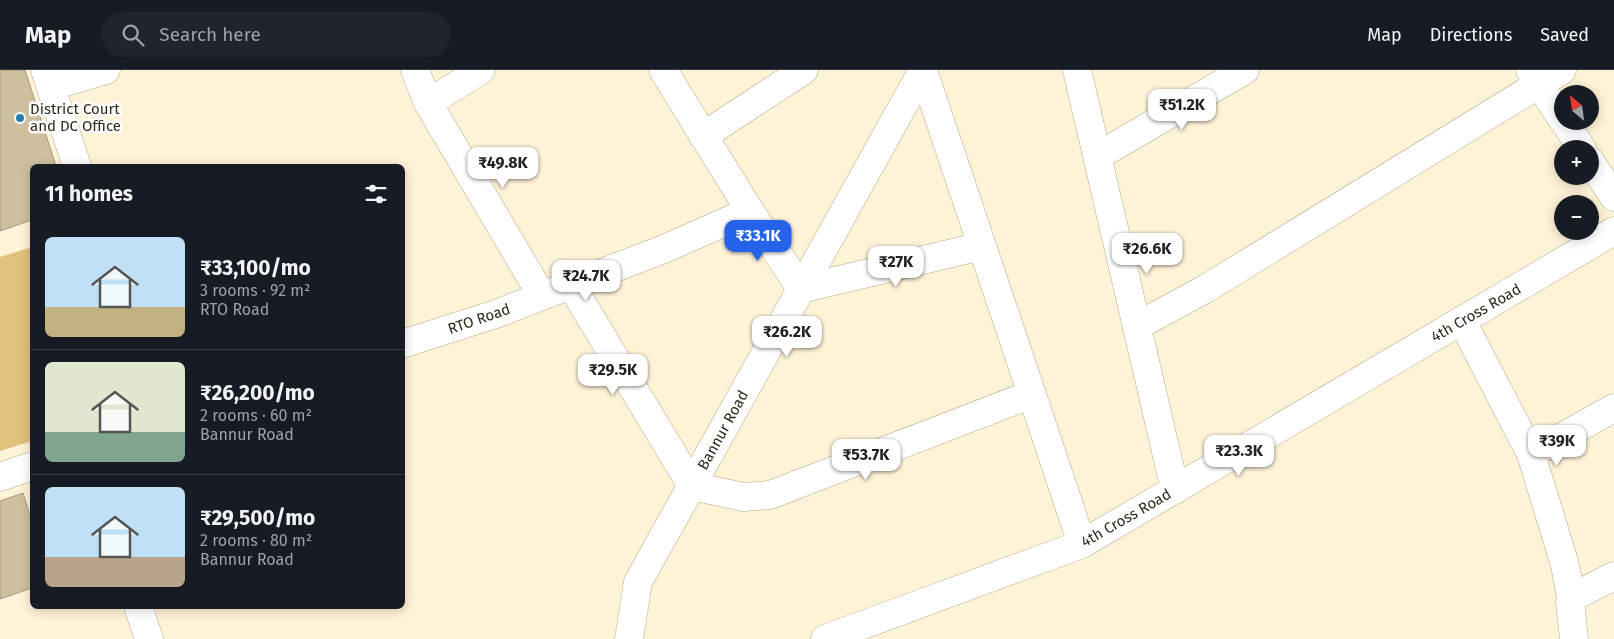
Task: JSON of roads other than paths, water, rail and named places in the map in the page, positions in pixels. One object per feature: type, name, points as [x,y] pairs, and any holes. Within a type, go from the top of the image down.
[{"type":"street","points":[[76,164],[48,78],[106,70]]},
{"type":"street","points":[[415,70],[428,103],[542,296]]},
{"type":"street","points":[[428,103],[481,70]]},
{"type":"street","points":[[663,70],[750,211],[801,289],[982,246]]},
{"type":"street","points":[[703,136],[804,70]]},
{"type":"street","points":[[923,70],[1082,544]]},
{"type":"street","name":"Bannur Road","points":[[629,639],[638,582],[923,70]]},
{"type":"street","points":[[1077,70],[1175,490]]},
{"type":"street","points":[[1098,156],[1245,70]]},
{"type":"street","points":[[1138,326],[1206,288],[1535,77],[1562,70]]},
{"type":"street","points":[[1535,77],[1554,106]]},
{"type":"street","points":[[1599,174],[1614,197]]},
{"type":"street","name":"RTO Road","points":[[405,343],[496,314],[664,249],[750,211]]},
{"type":"street","name":"4th Cross Road","points":[[825,639],[1082,544],[1614,232]]},
{"type":"street","points":[[571,285],[692,486],[743,497],[770,495],[1032,394]]},
{"type":"street","points":[[1462,321],[1531,454],[1565,565],[1571,598],[1574,639]]},
{"type":"street","points":[[1531,454],[1614,408]]},
{"type":"street","points":[[0,477],[30,467]]},
{"type":"street","points":[[1571,598],[1614,576]]},
{"type":"street","points":[[139,609],[149,639]]},
{"type":"place","name":"District Court and DC Office","points":[[20,118]]}]
